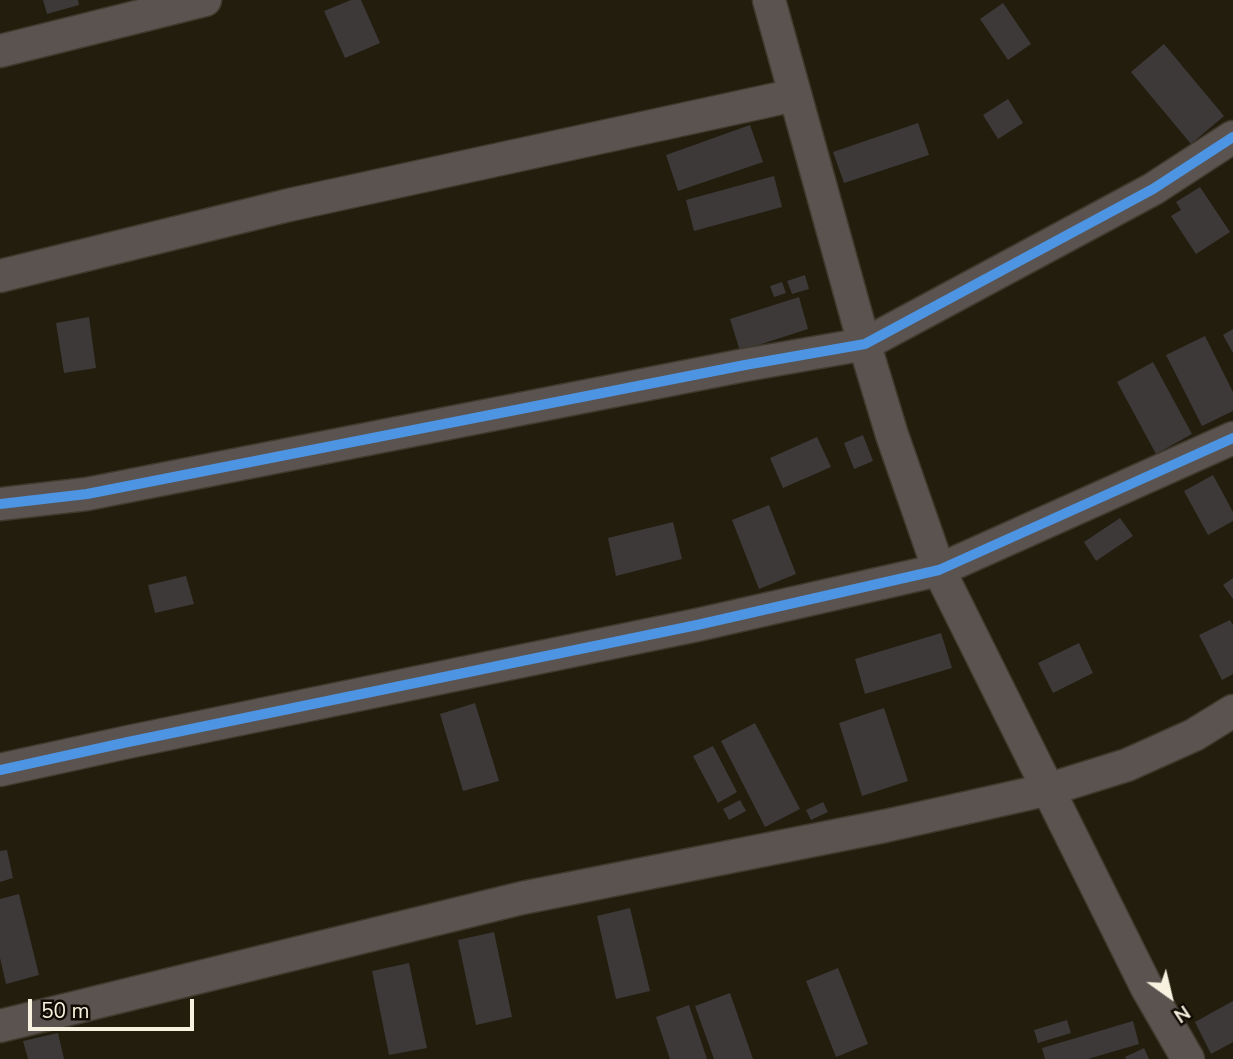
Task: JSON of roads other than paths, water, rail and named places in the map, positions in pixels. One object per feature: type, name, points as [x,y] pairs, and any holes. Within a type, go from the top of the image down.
[{"type":"street","points":[[0,51],[109,11],[205,0]]},
{"type":"street","points":[[769,0],[864,344],[939,570],[1147,988],[1188,1059]]},
{"type":"street","points":[[0,276],[289,205],[796,94]]},
{"type":"street","points":[[0,504],[87,494],[864,344],[1153,189],[1233,137]]},
{"type":"street","points":[[0,771],[128,742],[697,625],[939,570],[1233,438]]},
{"type":"street","points":[[0,1026],[522,898],[885,826],[1050,789],[1127,765],[1194,735],[1233,711]]}]
